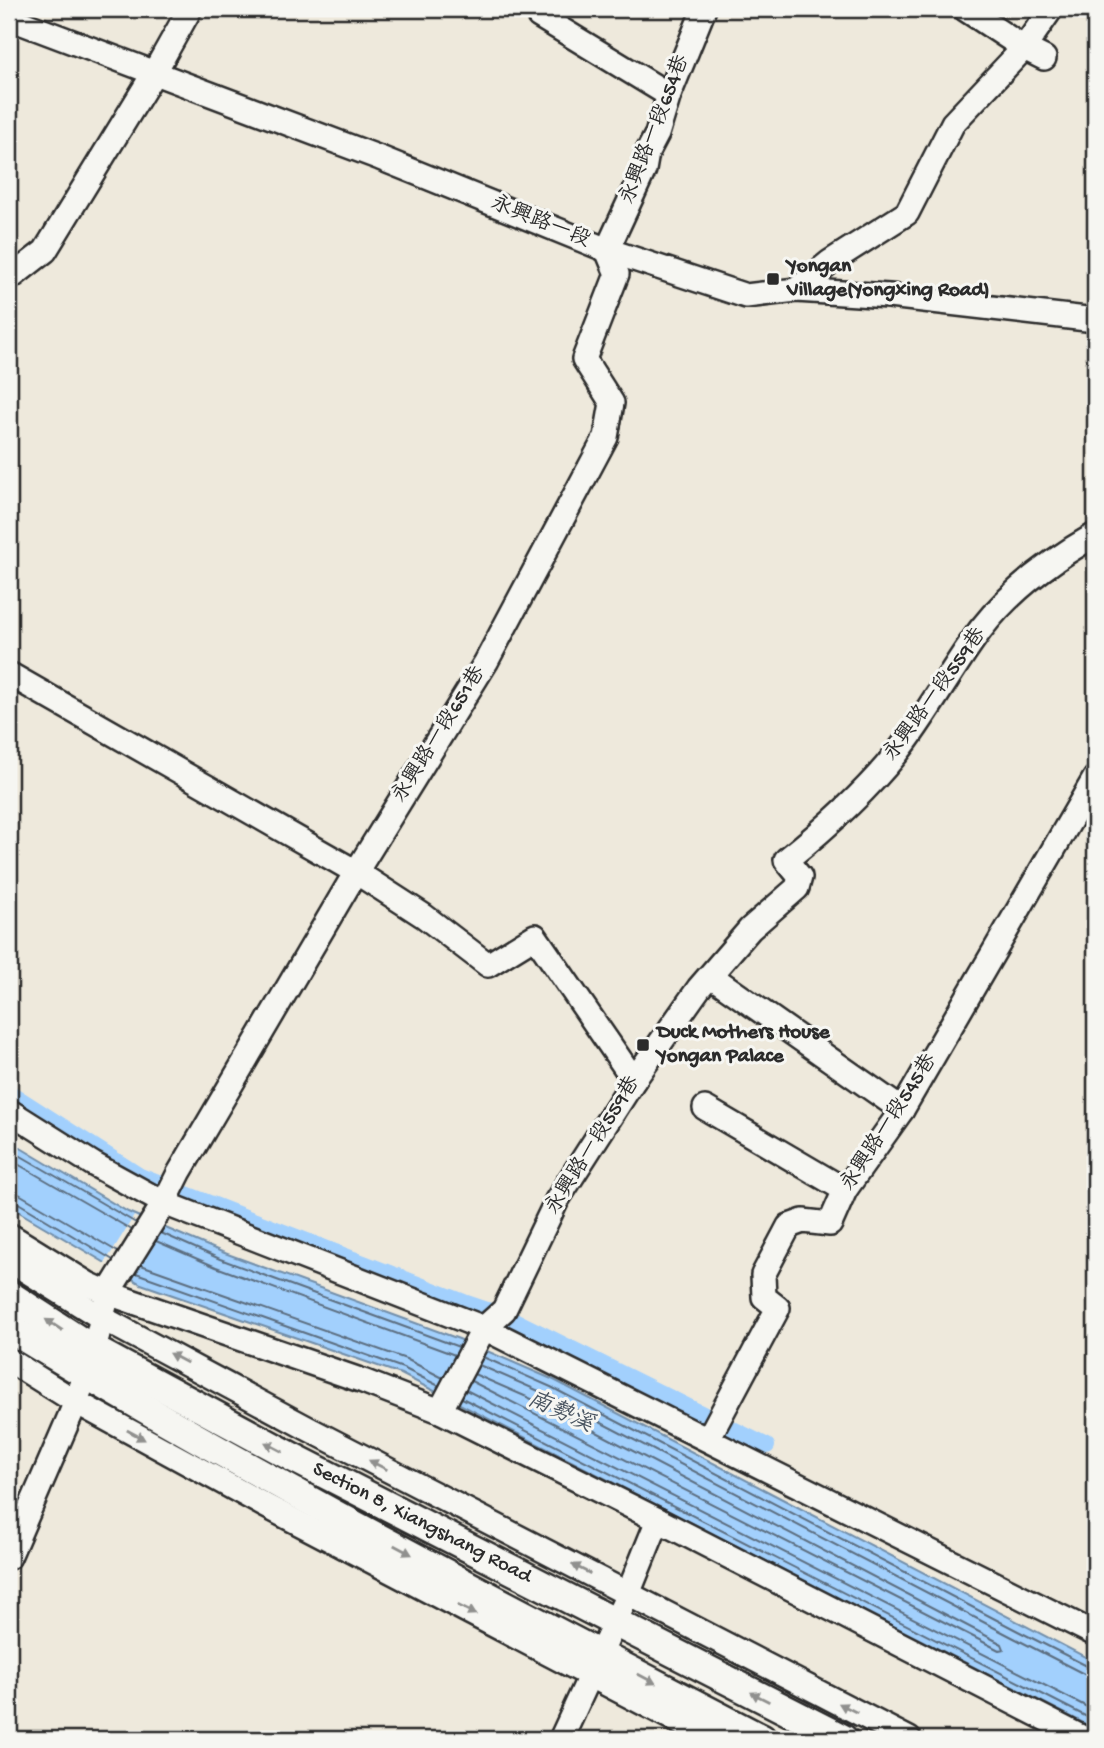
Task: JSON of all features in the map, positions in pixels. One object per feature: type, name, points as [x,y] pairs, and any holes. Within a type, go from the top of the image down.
[{"type":"main road","name":"Section 8, Xiangshang Road","points":[[9,1295],[90,1362],[277,1482],[595,1664],[762,1739]]},
{"type":"main road","name":"Section 8, Xiangshang Road","points":[[9,1328],[90,1362],[292,1457],[843,1739]]},
{"type":"street","points":[[9,279],[45,251],[190,9]]},
{"type":"street","name":"永興路一段654巷","points":[[607,250],[644,170],[647,153],[657,134],[669,95],[704,9]]},
{"type":"street","points":[[965,9],[1034,53]]},
{"type":"street","points":[[796,290],[830,262],[907,213],[953,123],[1034,53],[1051,9]]},
{"type":"street","points":[[539,16],[669,95]]},
{"type":"street","name":"永興路一段","points":[[9,18],[380,158],[607,250],[746,296],[796,290],[889,296],[1095,320]]},
{"type":"street","name":"永興路一段651巷","points":[[9,1557],[76,1402],[90,1362],[108,1293],[164,1203],[355,872],[486,662],[606,437],[612,403],[584,359],[617,274],[607,250]]},
{"type":"street","name":"永興路一段559巷","points":[[443,1406],[481,1334],[504,1310],[557,1200],[634,1080],[699,988],[750,929],[797,888],[800,877],[786,860],[833,823],[897,753],[983,628],[1027,582],[1049,564],[1095,535]]},
{"type":"street","points":[[9,674],[355,872],[424,916],[488,965],[535,936],[634,1080]]},
{"type":"street","name":"永興路一段545巷","points":[[708,1439],[778,1308],[764,1297],[763,1275],[789,1226],[803,1221],[830,1224],[845,1189],[902,1110],[1095,778]]},
{"type":"street","points":[[711,976],[902,1110]]},
{"type":"street","points":[[705,1108],[845,1189]]},
{"type":"street","points":[[9,1111],[93,1164],[164,1203],[481,1334],[708,1439],[1095,1634]]},
{"type":"street","points":[[9,1235],[88,1284],[108,1293],[443,1406],[658,1520],[1085,1739]]},
{"type":"street","points":[[9,1260],[102,1318],[307,1428],[908,1739]]},
{"type":"street","points":[[9,1360],[76,1402],[266,1506],[595,1664],[712,1739]]},
{"type":"street","points":[[561,1739],[628,1594],[658,1520]]},
{"type":"water","name":"南勢溪","points":[[9,1141],[128,1212],[222,1252],[459,1339],[554,1380],[1095,1662],[1095,1729],[401,1374],[141,1284],[9,1206]]},
{"type":"pier","points":[[134,1216],[160,1229],[129,1280],[103,1266]]},
{"type":"waterway","points":[[9,1092],[140,1176],[508,1317],[767,1446]]},
{"type":"place","name":"Yongan Village(Yongxing Road)","points":[[773,279]]},
{"type":"place","name":"Duck Mothers House Yongan Palace","points":[[643,1045]]}]
